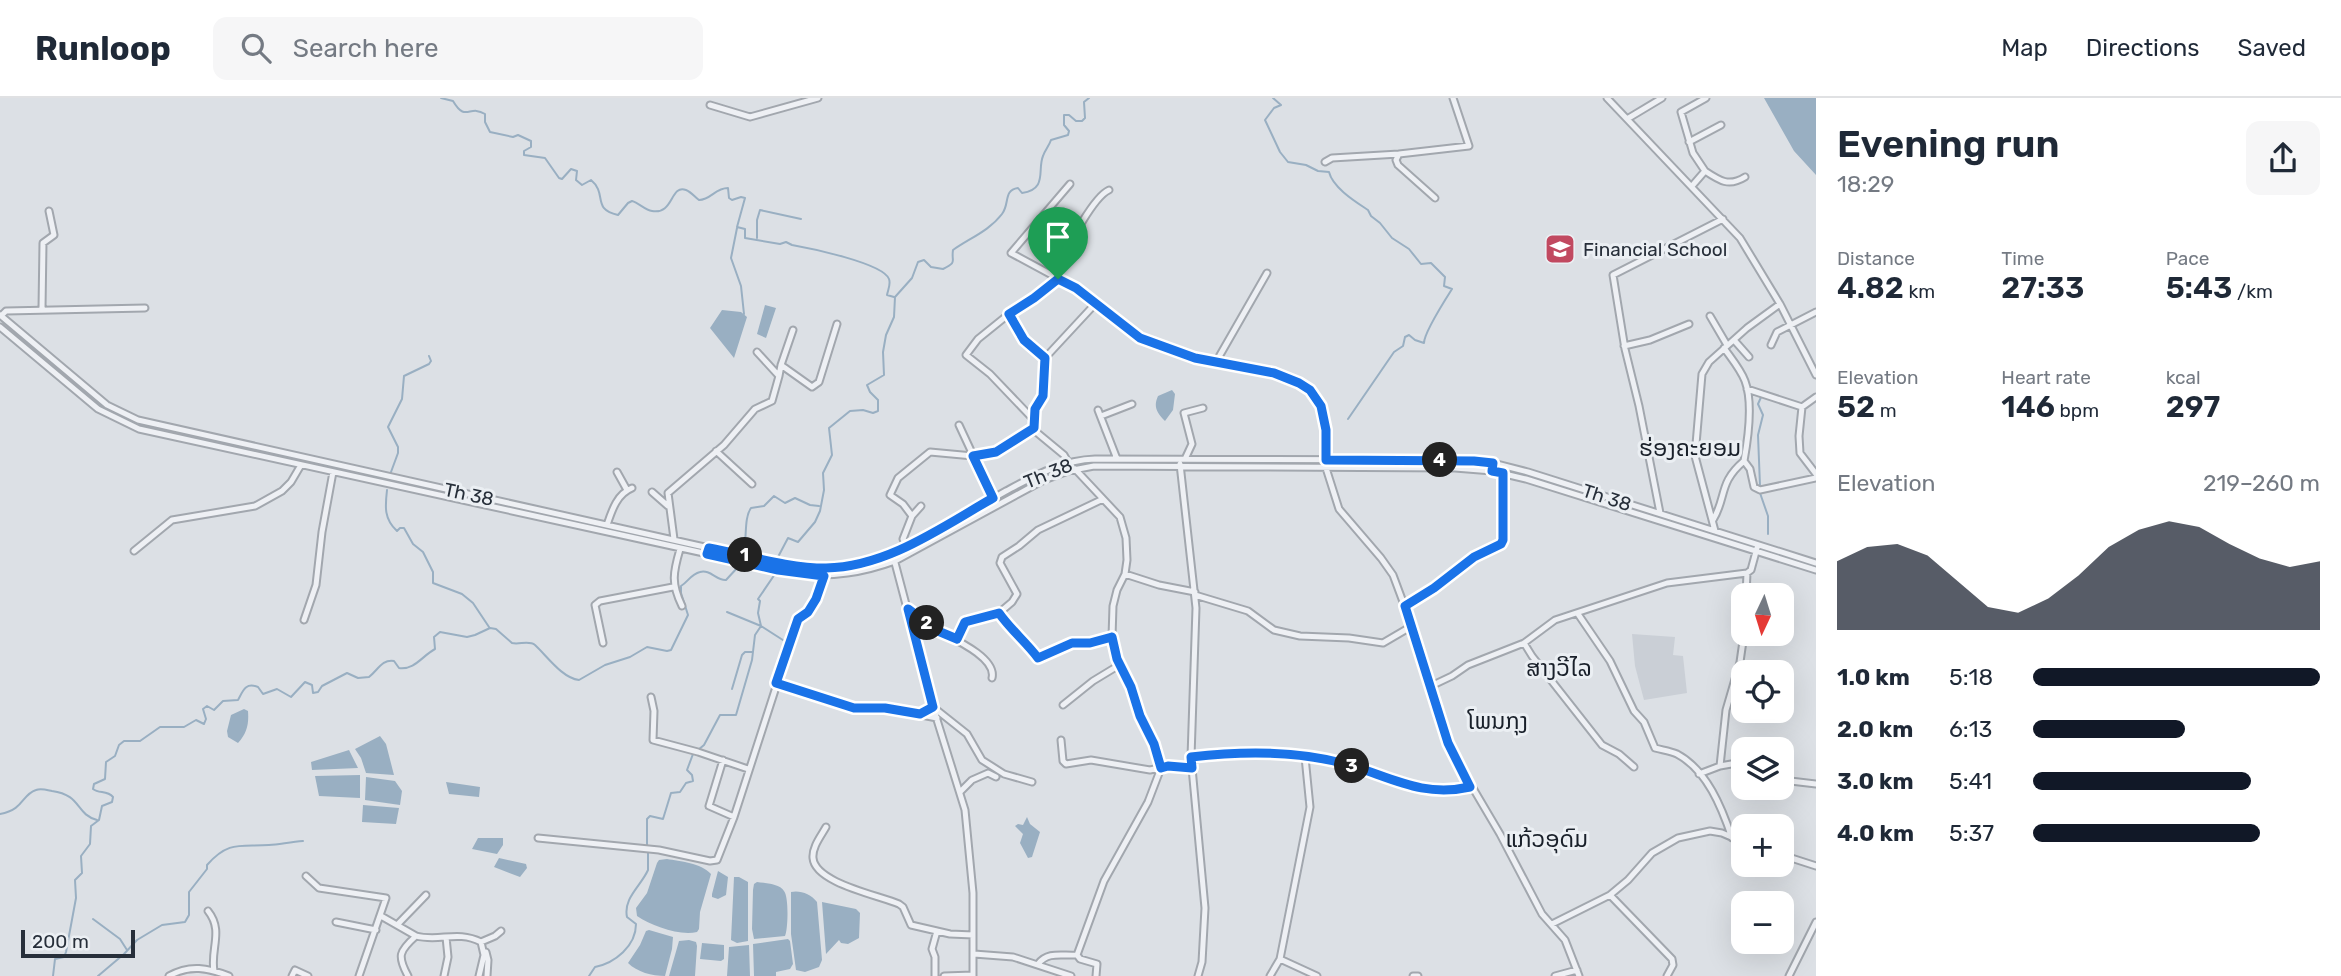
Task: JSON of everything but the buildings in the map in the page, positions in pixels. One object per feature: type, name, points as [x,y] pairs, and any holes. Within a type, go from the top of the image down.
[{"type":"street","points":[[710,105],[750,117],[818,98]]},
{"type":"street","points":[[1325,162],[1332,158],[1469,146],[1454,98]]},
{"type":"street","points":[[1608,98],[1740,239],[1780,304],[1816,375]]},
{"type":"street","points":[[1627,119],[1662,98]]},
{"type":"street","points":[[1706,98],[1681,112],[1698,163],[1705,171],[1725,183],[1745,177]]},
{"type":"street","points":[[1689,142],[1721,125]]},
{"type":"street","points":[[1399,154],[1396,160],[1398,165],[1435,198]]},
{"type":"street","points":[[1692,186],[1705,171]]},
{"type":"street","points":[[1070,184],[1012,253],[1096,303],[1140,338],[1171,350],[1216,362],[1274,373],[1299,383],[1317,398],[1326,430],[1326,468],[1339,509],[1389,568],[1412,626],[1454,757],[1500,834],[1538,906],[1565,940],[1578,973],[1555,976]]},
{"type":"street","points":[[1033,419],[990,374],[965,355],[978,339],[1034,298],[1055,277],[1082,223],[1102,193],[1109,190]]},
{"type":"street","points":[[42,309],[43,243],[54,235],[49,211]]},
{"type":"street","points":[[1660,513],[1624,346],[1613,275],[1723,219]]},
{"type":"street","points":[[1216,362],[1267,273]]},
{"type":"street","points":[[1068,462],[1065,455],[1034,428],[1033,419],[1035,409],[1043,396],[1045,358],[1096,303]]},
{"type":"street","points":[[1715,531],[1695,456],[1702,374],[1709,362],[1726,346],[1780,304]]},
{"type":"street","points":[[0,315],[6,311],[42,309],[145,308]]},
{"type":"street","points":[[1771,345],[1777,332],[1816,312]]},
{"type":"street","points":[[1009,314],[1024,340],[1045,358]]},
{"type":"street","name":"Th 38","points":[[0,315],[107,405],[138,420],[674,540],[778,570],[824,576],[856,573],[895,561],[1054,475],[1094,466],[1455,468],[1492,471],[1816,564]]},
{"type":"street","points":[[1710,316],[1744,378],[1747,389],[1747,440],[1744,461],[1733,470],[1725,483],[1713,520]]},
{"type":"street","points":[[781,365],[814,386],[819,382],[837,324]]},
{"type":"street","points":[[1624,346],[1650,340],[1689,324]]},
{"type":"street","name":"Th 38","points":[[0,327],[98,409],[139,429],[680,548],[823,568],[855,565],[906,547],[993,498],[1068,462],[1182,459],[1456,460],[1493,463],[1715,531],[1816,570]]},
{"type":"street","points":[[674,540],[668,493],[727,442],[755,409],[772,401],[793,330]]},
{"type":"street","points":[[1734,340],[1749,358]]},
{"type":"street","points":[[757,352],[779,376]]},
{"type":"street","points":[[1747,389],[1802,407]]},
{"type":"street","points":[[1744,461],[1750,469],[1754,487],[1760,490],[1816,476],[1800,453],[1799,436],[1802,407],[1816,397]]},
{"type":"street","points":[[1117,459],[1100,413],[1132,404]]},
{"type":"street","points":[[1198,976],[1202,962],[1205,908],[1191,757],[1195,594],[1180,466],[1192,444],[1184,413],[1203,408]]},
{"type":"street","points":[[959,425],[993,498]]},
{"type":"street","points":[[912,516],[890,495],[898,478],[930,452],[973,456],[996,452],[1034,428]]},
{"type":"street","points":[[716,451],[752,484]]},
{"type":"street","points":[[1492,471],[1493,463]]},
{"type":"street","points":[[134,551],[172,520],[255,506],[291,482],[301,465]]},
{"type":"street","points":[[1051,468],[1054,475]]},
{"type":"street","points":[[1075,469],[1120,517],[1127,550],[1125,574],[1113,606],[1112,637],[1117,659],[1131,687],[1161,768],[1148,802],[1104,881],[1077,955]]},
{"type":"street","points":[[304,620],[316,585],[333,472]]},
{"type":"street","points":[[607,525],[618,500],[630,489],[617,472]]},
{"type":"street","points":[[1405,606],[1434,588],[1474,557],[1501,544],[1503,473]]},
{"type":"street","points":[[652,492],[670,508]]},
{"type":"street","points":[[461,500],[462,493]]},
{"type":"street","points":[[957,639],[965,622],[999,613],[1012,603],[1017,594],[1000,563],[1002,556],[1038,530],[1102,499]]},
{"type":"street","points":[[906,547],[903,539],[912,516],[921,506]]},
{"type":"street","points":[[680,548],[674,567],[673,587],[682,606]]},
{"type":"street","points":[[1430,686],[1468,665],[1524,643],[1555,620],[1667,583],[1747,573],[1751,570],[1757,548]]},
{"type":"street","points":[[892,553],[933,707],[965,811],[973,893],[973,975],[944,976]]},
{"type":"street","points":[[1747,573],[1747,583]]},
{"type":"street","points":[[1125,574],[1248,611],[1274,630],[1300,636],[1349,638],[1383,643],[1412,626]]},
{"type":"street","points":[[538,838],[648,849],[714,861],[720,856],[798,619],[808,612],[816,599],[824,576]]},
{"type":"street","points":[[603,643],[595,605],[600,601],[673,587]]},
{"type":"street","points":[[908,609],[938,631],[957,639],[992,665],[992,678]]},
{"type":"street","points":[[999,613],[1038,658],[1072,643],[1090,643],[1112,637]]},
{"type":"street","points":[[1578,614],[1611,661],[1655,748],[1675,754],[1699,774],[1712,790],[1731,836]]},
{"type":"street","points":[[1524,643],[1602,746],[1619,754],[1634,767]]},
{"type":"street","points":[[1720,766],[1726,710],[1742,646]]},
{"type":"street","points":[[1063,705],[1093,681],[1121,664]]},
{"type":"street","points":[[776,683],[854,708],[885,708],[937,718]]},
{"type":"street","points":[[651,697],[654,711],[653,740],[748,769]]},
{"type":"street","points":[[920,714],[933,707]]},
{"type":"street","points":[[933,707],[967,734],[982,760],[1004,774],[1032,782]]},
{"type":"street","points":[[1061,740],[1063,761],[1066,764],[1091,760],[1150,770],[1168,766],[1192,768]]},
{"type":"street","points":[[1191,757],[1253,752],[1306,757],[1345,764],[1413,787],[1470,787]]},
{"type":"street","points":[[1270,976],[1280,959],[1310,807],[1306,757]]},
{"type":"street","points":[[723,760],[709,805],[712,809],[734,817]]},
{"type":"street","points":[[1699,774],[1731,764]]},
{"type":"street","points":[[960,792],[972,780],[988,773],[996,777]]},
{"type":"street","points":[[1794,781],[1816,784]]},
{"type":"street","points":[[826,827],[813,852],[813,860],[819,871],[835,881],[899,904],[908,923],[937,931],[973,935]]},
{"type":"street","points":[[1552,923],[1610,895],[1628,880],[1652,853],[1667,843],[1710,831],[1731,838]]},
{"type":"street","points":[[1794,859],[1816,866]]},
{"type":"street","points":[[306,876],[318,888],[383,896],[386,901],[361,975]]},
{"type":"street","points":[[398,924],[426,895]]},
{"type":"street","points":[[1610,895],[1672,959],[1673,965],[1667,976]]},
{"type":"street","points":[[208,911],[216,926],[214,971]]},
{"type":"street","points":[[381,916],[416,936],[425,938],[461,934],[481,942],[495,936],[500,930]]},
{"type":"street","points":[[336,922],[376,930]]},
{"type":"street","points":[[1788,976],[1816,922]]},
{"type":"street","points":[[935,976],[932,949],[937,931]]},
{"type":"street","points":[[408,976],[400,955],[416,936]]},
{"type":"street","points":[[444,976],[448,957],[446,937]]},
{"type":"street","points":[[481,942],[488,960],[486,976]]},
{"type":"street","points":[[479,976],[484,950]]},
{"type":"street","points":[[974,954],[1013,957],[1071,976]]},
{"type":"street","points":[[1038,964],[1052,955],[1077,955],[1080,959],[1097,964],[1096,976]]},
{"type":"street","points":[[1280,959],[1317,976]]},
{"type":"street","points":[[169,976],[177,971],[195,967],[229,976]]},
{"type":"street","points":[[292,976],[295,970],[308,976]]},
{"type":"shaded area","points":[[1632,634],[1675,637],[1673,655],[1683,656],[1687,693],[1644,700],[1635,666]]},
{"type":"water","points":[[1764,98],[1816,98],[1816,175],[1794,151]]},
{"type":"water","points":[[765,305],[776,308],[766,338],[757,334]]},
{"type":"water","points":[[722,310],[741,312],[747,317],[734,358],[710,328]]},
{"type":"water","points":[[1172,390],[1175,394],[1173,410],[1165,421],[1157,410],[1156,403],[1158,396]]},
{"type":"water","points":[[244,709],[248,711],[248,724],[238,743],[228,737],[227,731],[231,715]]},
{"type":"water","points":[[380,736],[386,744],[394,775],[366,773],[355,749]]},
{"type":"water","points":[[349,750],[358,768],[312,770],[311,762]]},
{"type":"water","points":[[360,775],[360,798],[319,796],[315,776]]},
{"type":"water","points":[[366,777],[395,781],[402,791],[400,805],[365,800]]},
{"type":"water","points":[[446,782],[480,787],[479,797],[449,794]]},
{"type":"water","points":[[363,805],[399,808],[396,824],[362,822]]},
{"type":"water","points":[[1027,817],[1030,824],[1040,832],[1032,857],[1028,858],[1020,843],[1023,834],[1015,826],[1023,825]]},
{"type":"water","points":[[478,838],[503,838],[503,845],[497,854],[472,849]]},
{"type":"water","points":[[499,858],[526,864],[527,868],[520,877],[494,867]]},
{"type":"water","points":[[667,859],[696,865],[711,874],[697,932],[682,933],[666,929],[637,916],[636,908],[647,893],[657,863]]},
{"type":"water","points":[[718,871],[728,877],[726,895],[718,899],[712,897],[712,894]]},
{"type":"water","points":[[734,877],[748,882],[748,941],[737,943],[731,940]]},
{"type":"water","points":[[757,882],[776,885],[784,891],[788,913],[785,936],[754,939],[753,890]]},
{"type":"water","points":[[791,892],[805,893],[817,902],[822,960],[819,967],[805,972],[796,970],[791,934]]},
{"type":"water","points":[[822,902],[856,909],[860,913],[859,938],[848,944],[839,940],[826,954]]},
{"type":"water","points":[[649,930],[673,937],[665,976],[645,973],[628,963]]},
{"type":"water","points":[[788,939],[793,964],[790,969],[776,972],[776,976],[754,976],[753,944]]},
{"type":"water","points":[[679,941],[696,942],[697,946],[695,976],[669,976]]},
{"type":"water","points":[[702,943],[724,945],[724,959],[700,959]]},
{"type":"water","points":[[749,945],[750,976],[727,976],[729,947]]},
{"type":"waterway","points":[[441,98],[453,101],[461,111],[480,111],[485,114],[485,122],[490,132],[513,137],[518,135],[531,141],[531,147],[524,151],[524,155],[545,158],[559,178],[562,179],[571,169],[577,171],[576,180],[582,185],[591,180],[599,191],[602,205],[610,212],[618,215],[632,201],[649,210],[659,211],[664,209],[681,189],[699,200],[728,188],[729,198],[732,200],[745,198],[737,227],[745,229],[745,238],[780,244],[786,242],[874,267],[889,279],[887,295],[894,297]]},
{"type":"waterway","points":[[778,557],[788,538],[798,542],[815,522],[820,511],[824,490],[823,473],[832,455],[829,428],[850,411],[878,411],[878,400],[867,385],[884,375],[883,352],[886,335],[894,317],[895,297],[912,278],[918,262],[924,260],[931,267],[943,269],[948,266],[953,261],[953,250],[997,220],[1004,210],[1008,194],[1013,189],[1018,188],[1022,193],[1035,188],[1040,178],[1041,161],[1051,140],[1068,135],[1064,115],[1082,121],[1085,118],[1084,102],[1089,98]]},
{"type":"waterway","points":[[1273,98],[1281,105],[1274,108],[1265,120],[1280,152],[1288,162],[1329,172],[1340,189],[1368,210],[1392,238],[1409,249],[1421,264],[1431,263],[1445,277],[1444,286],[1452,289],[1431,324],[1424,343],[1409,335],[1405,337],[1403,346],[1394,352],[1348,419]]},
{"type":"waterway","points":[[757,238],[760,210],[801,219]]},
{"type":"waterway","points":[[737,228],[731,258],[741,286],[744,314]]},
{"type":"waterway","points":[[391,472],[398,447],[388,427],[402,399],[404,376],[429,364],[429,356]]},
{"type":"waterway","points":[[1760,486],[1758,435],[1763,415],[1758,404],[1762,395]]},
{"type":"waterway","points":[[387,490],[386,507],[390,522],[397,531],[404,528],[413,544],[423,552],[433,572],[433,583],[462,594],[473,603],[489,627]]},
{"type":"waterway","points":[[1760,493],[1768,516],[1768,534]]},
{"type":"waterway","points":[[744,549],[747,517],[751,508],[764,506],[774,496],[785,503],[795,498],[819,506]]},
{"type":"waterway","points":[[53,976],[55,959],[64,957],[66,952],[76,898],[75,880],[82,873],[81,856],[90,844],[91,826],[99,820],[102,806],[112,802],[113,797],[93,789],[94,784],[105,779],[106,762],[115,756],[119,745],[124,741],[140,741],[160,727],[184,727],[196,720],[204,724],[206,719],[203,709],[207,706],[214,710],[223,701],[238,700],[245,688],[250,686],[258,687],[263,694],[277,689],[291,697],[305,682],[312,685],[313,693],[347,673],[358,678],[369,677],[386,662],[394,661],[399,668],[410,667],[435,649],[434,637],[440,632],[467,637],[490,628],[496,629],[512,643],[535,645],[561,671],[579,680],[605,665],[630,657],[647,647],[671,650],[688,615],[681,586],[700,572],[726,580],[738,567]]},
{"type":"waterway","points":[[698,750],[704,745],[720,715],[736,715],[752,660],[755,635],[761,626],[758,599],[775,574]]},
{"type":"waterway","points":[[727,612],[761,626],[786,642]]},
{"type":"waterway","points":[[732,689],[742,655],[745,652],[753,652]]},
{"type":"waterway","points":[[647,846],[647,819],[650,816],[663,819],[671,793],[680,792],[686,783],[693,781],[687,770],[693,754]]},
{"type":"waterway","points":[[0,814],[14,809],[31,792],[42,789],[69,796],[85,814],[97,820]]},
{"type":"waterway","points":[[98,976],[137,940],[162,925],[185,922],[189,915],[189,892],[207,869],[207,865],[222,852],[236,846],[303,841]]},
{"type":"waterway","points":[[589,976],[595,967],[610,962],[623,952],[632,939],[636,924],[627,917],[626,910],[630,898],[648,870],[648,852]]},
{"type":"waterway","points":[[93,919],[120,939],[127,950]]},
{"type":"place","name":"Financial School","points":[[1560,249]]},
{"type":"district","name":"ຮ່ອງຄະຍອມ","points":[[1690,448]]},
{"type":"district","name":"ສາງວີໄລ","points":[[1559,668]]},
{"type":"district","name":"ໂພນກຸງ","points":[[1498,721]]},
{"type":"district","name":"ແກ້ວອຸດົມ","points":[[1547,839]]},
{"type":"route","points":[[1058,279],[1076,288],[1140,338],[1195,358],[1288,377],[1310,390],[1317,398],[1324,416],[1326,460],[1474,461],[1493,463],[1492,471],[1503,473],[1501,544],[1474,557],[1434,588],[1405,606],[1448,743],[1470,787],[1413,787],[1345,764],[1271,753],[1226,753],[1191,757],[1192,768],[1161,768],[1131,687],[1117,659],[1112,637],[1097,642],[1072,643],[1038,658],[999,613],[965,622],[957,639],[938,631],[908,609],[933,707],[920,714],[885,708],[854,708],[776,683],[798,619],[808,612],[816,599],[824,576],[799,574],[707,554],[709,548],[800,566],[823,568],[855,565],[906,547],[993,498],[973,456],[996,452],[1034,428],[1035,409],[1043,396],[1045,358],[1024,340],[1009,314],[1058,279]]}]
